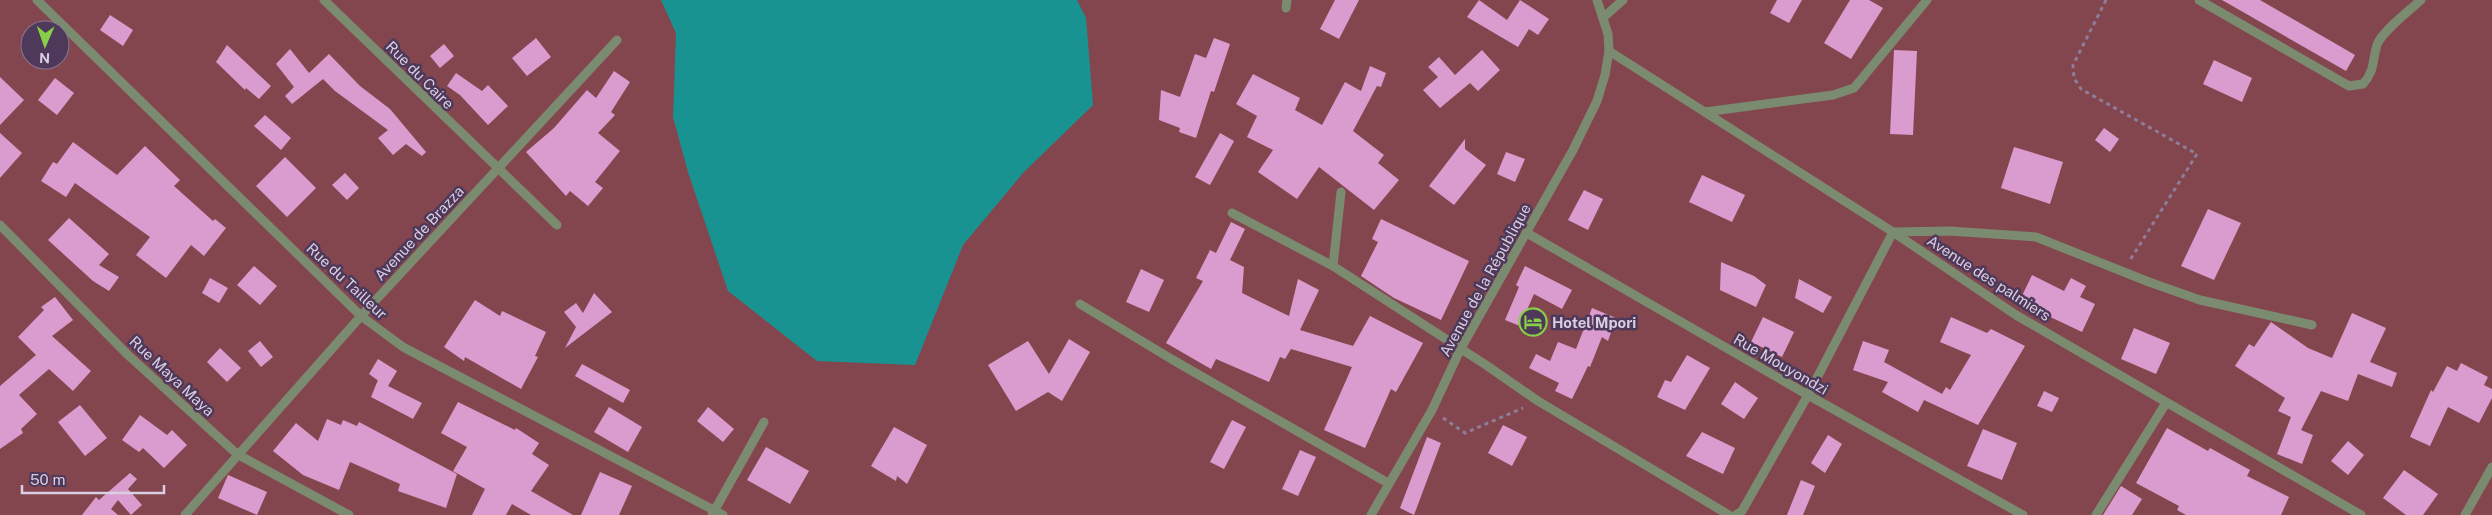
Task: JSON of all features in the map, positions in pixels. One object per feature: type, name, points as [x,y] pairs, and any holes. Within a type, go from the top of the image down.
[{"type":"street","name":"Rue du Tailleur","points":[[37,0],[360,316],[403,347],[713,513],[723,515]]},
{"type":"street","name":"Rue du Caire","points":[[324,0],[557,225]]},
{"type":"street","name":"Avenue de la République","points":[[1371,515],[1388,482],[1432,410],[1460,350],[1573,150],[1597,101],[1605,75],[1609,51],[1604,17],[1597,0]]},
{"type":"street","points":[[1604,17],[1623,0]]},
{"type":"street","points":[[1705,112],[1834,95],[1854,88],[1927,0]]},
{"type":"street","points":[[2199,0],[2349,86],[2363,84],[2368,78],[2376,60],[2377,44],[2421,0]]},
{"type":"street","name":"Avenue de Brazza","points":[[185,515],[360,316],[617,40]]},
{"type":"street","name":"Avenue des palmiers","points":[[1609,51],[1893,232],[2016,314],[2361,515]]},
{"type":"street","points":[[1333,266],[1341,192]]},
{"type":"street","points":[[1232,213],[1333,266],[1538,401],[1729,515]]},
{"type":"street","name":"Rue Maya Maya","points":[[0,225],[128,355],[237,454],[349,515]]},
{"type":"street","points":[[1736,515],[1742,511],[1808,395],[1893,232],[1950,230],[2036,237],[2200,300],[2312,326]]},
{"type":"street","name":"Rue Mouyondzi","points":[[1527,233],[1808,395],[2023,515]]},
{"type":"street","points":[[1080,304],[1173,360],[1388,482]]},
{"type":"street","points":[[2096,515],[2166,403]]},
{"type":"street","points":[[713,513],[764,422]]},
{"type":"street","points":[[2465,515],[2492,467]]},
{"type":"path","points":[[2106,0],[2073,65],[2074,78],[2080,89],[2198,154],[2123,271]]},
{"type":"path","points":[[1432,410],[1465,434],[1538,401]]},
{"type":"shaded area","points":[[0,0],[2492,0],[2492,515],[0,515]]},
{"type":"shaded area","points":[[661,0],[1077,0],[1086,18],[1093,105],[1023,173],[963,245],[915,365],[817,361],[728,291],[688,172],[673,117],[676,33]]},
{"type":"building","points":[[1335,0],[1359,0],[1339,39],[1320,29]]},
{"type":"building","points":[[1479,0],[1507,20],[1520,0],[1549,19],[1538,35],[1529,29],[1518,47],[1467,17]]},
{"type":"building","points":[[1777,0],[1802,0],[1789,23],[1770,13]]},
{"type":"building","points":[[1850,0],[1869,0],[1883,8],[1851,59],[1824,43]]},
{"type":"building","points":[[2222,0],[2260,0],[2355,55],[2346,71]]},
{"type":"building","points":[[110,15],[133,30],[123,46],[100,30]]},
{"type":"building","points":[[536,38],[551,57],[527,76],[512,58]]},
{"type":"building","points":[[1214,38],[1230,44],[1214,92],[1211,91],[1196,138],[1179,132],[1180,128],[1159,120],[1161,90],[1180,97],[1195,54],[1206,58]]},
{"type":"building","points":[[444,44],[454,56],[440,68],[430,56]]},
{"type":"building","points":[[227,45],[271,86],[259,99],[246,88],[245,90],[216,62]]},
{"type":"building","points":[[290,49],[309,73],[329,54],[360,86],[390,109],[426,152],[422,156],[406,144],[393,155],[378,138],[388,130],[335,91],[323,79],[292,104],[285,96],[294,87],[276,64]]},
{"type":"building","points":[[1482,50],[1500,70],[1478,91],[1470,83],[1440,108],[1423,90],[1438,77],[1428,67],[1439,57],[1455,75]]},
{"type":"building","points":[[1894,50],[1917,51],[1913,135],[1890,134]]},
{"type":"building","points":[[2214,60],[2252,78],[2242,102],[2203,84]]},
{"type":"building","points":[[1370,66],[1386,73],[1381,87],[1377,86],[1353,131],[1384,155],[1378,163],[1399,180],[1374,210],[1319,167],[1297,199],[1258,172],[1273,150],[1247,137],[1257,116],[1236,104],[1253,74],[1300,98],[1295,110],[1322,125],[1345,82],[1361,91]]},
{"type":"building","points":[[614,71],[630,82],[611,112],[615,115],[598,133],[620,151],[595,182],[603,188],[588,206],[570,191],[566,196],[526,152],[554,128],[587,90],[596,98]]},
{"type":"building","points":[[456,73],[482,91],[488,85],[508,106],[488,125],[460,95],[447,86]]},
{"type":"building","points":[[0,77],[24,100],[0,125]]},
{"type":"building","points":[[55,78],[74,93],[57,115],[38,100]]},
{"type":"building","points":[[265,115],[291,138],[281,150],[254,126]]},
{"type":"building","points":[[2104,128],[2119,139],[2110,152],[2095,140]]},
{"type":"building","points":[[0,133],[22,153],[0,178]]},
{"type":"building","points":[[1220,133],[1234,141],[1210,185],[1195,177]]},
{"type":"building","points":[[1465,139],[1465,149],[1486,165],[1454,205],[1429,186]]},
{"type":"building","points":[[73,142],[117,175],[145,146],[180,180],[174,186],[213,221],[215,219],[226,228],[204,256],[191,245],[166,278],[136,255],[150,237],[75,183],[66,197],[41,181],[53,162],[57,164]]},
{"type":"building","points":[[2014,147],[2063,162],[2050,204],[2001,188]]},
{"type":"building","points":[[1506,152],[1525,159],[1515,182],[1497,174]]},
{"type":"building","points":[[285,157],[316,188],[287,217],[256,186]]},
{"type":"building","points":[[345,173],[359,188],[347,200],[332,185]]},
{"type":"building","points":[[1702,175],[1745,195],[1732,222],[1689,202]]},
{"type":"building","points":[[1584,190],[1603,199],[1588,230],[1568,220]]},
{"type":"building","points":[[2208,209],[2241,223],[2214,280],[2181,266]]},
{"type":"building","points":[[69,218],[109,254],[99,265],[119,277],[109,291],[93,281],[48,240]]},
{"type":"building","points":[[1381,219],[1469,261],[1441,320],[1394,298],[1361,276],[1378,242],[1372,239]]},
{"type":"building","points":[[1231,222],[1245,229],[1230,260],[1244,267],[1242,293],[1289,316],[1298,279],[1319,290],[1300,330],[1353,346],[1370,316],[1423,343],[1396,392],[1391,389],[1365,448],[1324,430],[1352,367],[1291,349],[1285,359],[1280,357],[1269,382],[1216,359],[1211,369],[1166,343],[1203,281],[1196,278],[1210,250],[1216,253]]},
{"type":"building","points":[[1721,262],[1754,276],[1766,285],[1756,307],[1720,290]]},
{"type":"building","points":[[254,266],[277,286],[260,305],[237,285]]},
{"type":"building","points":[[1525,266],[1572,290],[1562,309],[1534,294],[1520,326],[1505,320],[1519,287],[1516,285]]},
{"type":"building","points":[[1141,269],[1164,280],[1149,312],[1126,302]]},
{"type":"building","points":[[2032,275],[2064,291],[2071,278],[2086,286],[2080,297],[2095,304],[2082,332],[2019,302]]},
{"type":"building","points":[[210,278],[228,288],[219,303],[202,293]]},
{"type":"building","points":[[1799,279],[1832,297],[1823,313],[1795,298]]},
{"type":"building","points":[[594,293],[612,312],[565,348],[576,327],[564,312],[576,303],[583,313]]},
{"type":"building","points":[[55,297],[73,320],[52,336],[91,371],[73,391],[49,369],[19,395],[37,414],[21,429],[23,433],[0,449],[0,386],[36,355],[18,337],[44,310],[41,307]]},
{"type":"building","points":[[475,300],[500,316],[502,311],[546,332],[535,356],[538,357],[521,389],[465,357],[464,361],[444,347]]},
{"type":"building","points":[[1592,308],[1616,318],[1608,341],[1602,337],[1590,367],[1588,366],[1572,399],[1555,391],[1559,383],[1529,368],[1536,354],[1550,361],[1558,342],[1576,349]]},
{"type":"building","points":[[2352,313],[2386,328],[2370,362],[2397,373],[2392,387],[2358,374],[2348,401],[2321,391],[2301,430],[2313,435],[2302,464],[2277,454],[2291,417],[2278,411],[2285,398],[2235,366],[2249,344],[2254,347],[2271,322],[2308,348],[2332,358]]},
{"type":"building","points":[[1763,317],[1794,332],[1782,357],[1751,342]]},
{"type":"building","points":[[1951,317],[1987,333],[1991,329],[2025,346],[1978,425],[1924,400],[1918,412],[1882,392],[1888,382],[1853,370],[1863,341],[1889,350],[1884,362],[1942,394],[1946,387],[1950,390],[1971,355],[1940,342]]},
{"type":"building","points":[[2134,328],[2170,343],[2156,374],[2121,359]]},
{"type":"building","points":[[1069,339],[1090,352],[1062,401],[1048,392],[1016,411],[988,365],[1028,341],[1049,374]]},
{"type":"building","points":[[260,341],[273,357],[261,367],[248,351]]},
{"type":"building","points":[[220,348],[241,368],[227,382],[207,362]]},
{"type":"building","points":[[1687,355],[1710,368],[1685,410],[1657,397],[1665,380],[1671,382]]},
{"type":"building","points":[[378,359],[397,371],[388,386],[422,403],[413,419],[371,397],[378,380],[369,374]]},
{"type":"building","points":[[2461,363],[2488,377],[2484,385],[2492,389],[2492,398],[2479,423],[2448,407],[2430,446],[2410,437],[2431,390],[2433,392],[2447,366],[2457,371]]},
{"type":"building","points":[[582,364],[630,390],[623,403],[575,376]]},
{"type":"building","points":[[1735,382],[1758,398],[1744,419],[1721,404]]},
{"type":"building","points":[[2044,391],[2059,398],[2052,412],[2037,406]]},
{"type":"building","points":[[458,402],[515,430],[516,428],[539,443],[532,454],[549,465],[531,491],[573,515],[531,515],[512,504],[506,515],[472,515],[485,489],[453,471],[467,447],[441,433]]},
{"type":"building","points":[[80,405],[107,438],[85,456],[58,422]]},
{"type":"building","points":[[609,407],[642,427],[628,452],[594,432]]},
{"type":"building","points":[[708,407],[734,429],[723,442],[697,421]]},
{"type":"building","points":[[140,415],[167,435],[172,430],[187,445],[164,468],[143,448],[139,452],[122,440]]},
{"type":"building","points":[[327,419],[341,425],[343,420],[357,426],[359,422],[457,474],[446,508],[398,491],[400,484],[350,462],[339,490],[303,475],[273,451],[296,423],[318,441]]},
{"type":"building","points":[[1232,420],[1246,427],[1224,469],[1210,462]]},
{"type":"building","points":[[1503,425],[1527,437],[1512,466],[1488,453]]},
{"type":"building","points":[[894,427],[927,445],[907,484],[897,476],[896,481],[871,466]]},
{"type":"building","points":[[2167,428],[2208,451],[2210,448],[2250,470],[2247,476],[2289,497],[2281,515],[2186,515],[2177,510],[2179,506],[2136,483]]},
{"type":"building","points":[[1983,429],[2017,443],[2002,480],[1967,466]]},
{"type":"building","points":[[1702,432],[1735,448],[1723,474],[1686,456]]},
{"type":"building","points":[[1828,435],[1842,444],[1825,473],[1811,463]]},
{"type":"building","points":[[1427,437],[1441,443],[1414,515],[1400,508]]},
{"type":"building","points":[[2348,441],[2364,455],[2348,475],[2331,461]]},
{"type":"building","points":[[766,447],[809,471],[790,504],[747,480]]},
{"type":"building","points":[[1300,450],[1316,457],[1298,496],[1282,489]]},
{"type":"building","points":[[2404,470],[2438,494],[2423,515],[2406,515],[2383,498]]},
{"type":"building","points":[[600,472],[632,486],[619,515],[581,515]]},
{"type":"building","points":[[130,473],[137,479],[128,489],[142,505],[131,515],[118,500],[111,509],[118,515],[82,515],[96,497],[99,500]]},
{"type":"building","points":[[228,475],[267,492],[257,515],[218,498]]},
{"type":"building","points":[[1801,480],[1815,486],[1803,515],[1787,515]]},
{"type":"building","points":[[2121,486],[2142,499],[2132,515],[2103,515]]},
{"type":"place","name":"Hotel Mpori","points":[[1533,322]]}]
